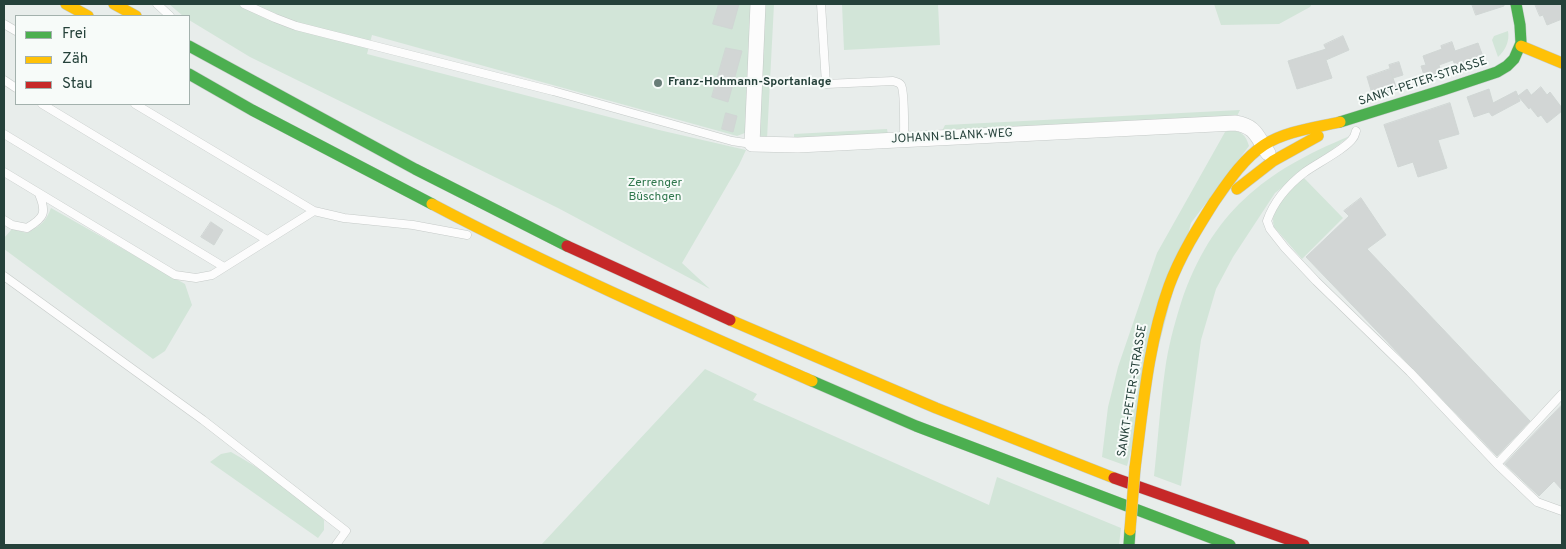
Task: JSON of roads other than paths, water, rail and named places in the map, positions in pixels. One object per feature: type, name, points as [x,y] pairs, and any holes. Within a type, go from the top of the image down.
[{"type":"main road","points":[[66,4],[86,15]]},
{"type":"main road","points":[[114,4],[134,15]]},
{"type":"main road","points":[[1516,4],[1521,29],[1521,46],[1561,60]]},
{"type":"main road","name":"SANKT-PETER-STRASSE","points":[[1203,220],[1255,173],[1297,146],[1506,68],[1516,58],[1521,46]]},
{"type":"main road","points":[[190,47],[388,156],[553,239],[696,306],[926,405],[1065,460],[1227,520],[1304,545]]},
{"type":"main road","points":[[190,75],[252,110],[471,225],[686,326],[916,426],[1067,485],[1230,545]]},
{"type":"main road","name":"SANKT-PETER-STRASSE","points":[[1129,545],[1135,468],[1156,328],[1170,285],[1186,249],[1225,186],[1263,146],[1285,135],[1354,125]]},
{"type":"street","points":[[752,144],[758,4]]},
{"type":"street","name":"JOHANN-BLANK-WEG","points":[[752,144],[798,145],[1235,123],[1248,126],[1256,134],[1273,160]]},
{"type":"lane","points":[[157,4],[169,15]]},
{"type":"lane","points":[[244,4],[296,26],[553,91],[732,141],[752,144]]},
{"type":"lane","points":[[821,4],[826,84],[893,81],[898,83],[901,86],[903,96],[904,140]]},
{"type":"lane","points":[[4,24],[15,30]]},
{"type":"lane","points":[[4,80],[15,87]]},
{"type":"lane","points":[[44,105],[268,240]]},
{"type":"lane","points":[[137,105],[314,211],[344,218],[413,225],[506,241]]},
{"type":"lane","points":[[332,114],[388,156]]},
{"type":"lane","points":[[1354,125],[1353,139],[1304,173],[1278,198],[1267,221],[1270,229],[1316,281],[1410,372],[1497,464],[1536,502],[1562,511]]},
{"type":"lane","points":[[4,134],[224,268]]},
{"type":"lane","points":[[4,172],[175,274],[196,278],[212,275],[314,211]]},
{"type":"lane","points":[[4,220],[12,225],[27,228],[38,222],[44,206],[39,194]]},
{"type":"lane","points":[[4,276],[203,420],[346,531],[336,545]]},
{"type":"lane","points":[[1497,464],[1562,394]]},
{"type":"place","name":"Franz-Hohmann-Sportanlage","points":[[658,83]]},
{"type":"park label","name":"Zerrenger Büschgen","points":[[655,191]]}]
